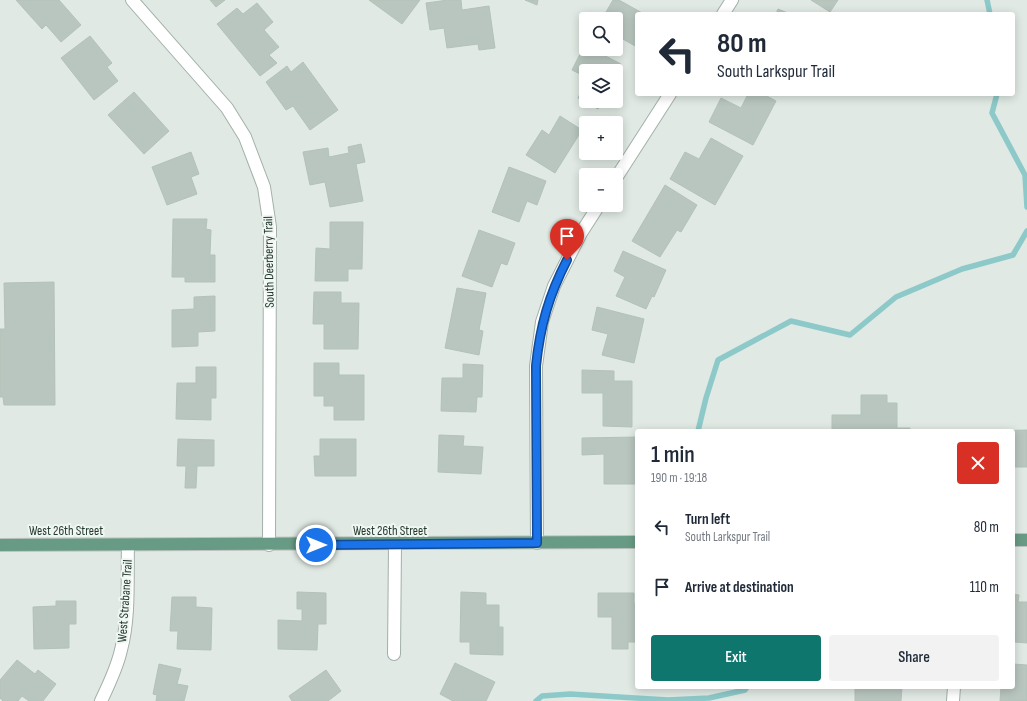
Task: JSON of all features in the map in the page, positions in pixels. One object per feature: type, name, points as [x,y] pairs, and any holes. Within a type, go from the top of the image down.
[{"type":"main road","points":[[1015,540],[1027,540]]},
{"type":"main road","name":"West 26th Street","points":[[0,545],[395,545],[635,542]]},
{"type":"street","name":"South Deerberry Trail","points":[[132,0],[227,108],[245,137],[264,187],[270,228],[269,545]]},
{"type":"street","points":[[724,12],[732,0]]},
{"type":"street","points":[[622,168],[669,96]]},
{"type":"street","points":[[537,543],[536,366],[542,322],[554,286],[581,233],[594,212]]},
{"type":"street","name":"West Strabane Trail","points":[[100,701],[111,681],[122,649],[126,624],[128,545]]},
{"type":"street","points":[[394,654],[395,545]]},
{"type":"street","points":[[953,701],[954,689]]},
{"type":"building","points":[[16,0],[59,0],[81,25],[61,42],[46,25],[42,29]]},
{"type":"building","points":[[210,0],[225,0],[216,7]]},
{"type":"building","points":[[369,0],[420,0],[402,24]]},
{"type":"building","points":[[461,0],[462,10],[489,6],[495,48],[479,50],[478,44],[447,48],[444,28],[430,30],[426,3]]},
{"type":"building","points":[[525,0],[538,0],[537,5]]},
{"type":"building","points":[[613,0],[619,0],[640,12],[635,12],[635,46],[623,39],[623,12],[606,12]]},
{"type":"building","points":[[811,0],[838,0],[830,12]]},
{"type":"building","points":[[257,3],[273,22],[264,30],[279,47],[269,55],[277,63],[260,76],[217,24],[237,8],[243,14]]},
{"type":"building","points":[[778,9],[785,12],[777,12]]},
{"type":"building","points":[[90,36],[112,63],[107,67],[118,81],[94,100],[61,58]]},
{"type":"building","points":[[579,56],[606,56],[621,64],[579,64],[579,74],[572,70]]},
{"type":"building","points":[[303,62],[338,110],[310,130],[293,106],[286,110],[266,82],[287,66],[291,72]]},
{"type":"building","points":[[134,92],[169,131],[144,154],[108,115]]},
{"type":"building","points":[[747,96],[767,96],[776,101],[753,145],[709,122],[721,98],[741,108]]},
{"type":"building","points":[[560,116],[579,128],[579,135],[555,173],[526,155],[542,130],[549,135]]},
{"type":"building","points":[[711,138],[743,156],[715,205],[670,179],[685,152],[699,159]]},
{"type":"building","points":[[361,144],[365,162],[356,164],[363,201],[330,207],[325,182],[310,185],[303,152],[328,148],[329,157],[349,153],[348,147]]},
{"type":"building","points":[[191,152],[199,174],[191,177],[197,194],[167,205],[152,167]]},
{"type":"building","points":[[509,167],[546,181],[537,205],[527,201],[519,222],[492,212]]},
{"type":"building","points":[[665,185],[697,205],[681,232],[677,230],[660,257],[632,241]]},
{"type":"building","points":[[173,219],[207,219],[206,229],[211,230],[210,255],[215,255],[215,282],[185,282],[185,277],[172,277]]},
{"type":"building","points":[[330,222],[363,222],[362,269],[348,269],[348,281],[315,281],[316,248],[330,249]]},
{"type":"building","points":[[479,230],[515,243],[507,265],[501,263],[492,287],[462,276]]},
{"type":"building","points":[[623,251],[666,270],[654,297],[652,296],[646,309],[616,296],[625,277],[614,271]]},
{"type":"building","points":[[54,282],[55,405],[4,405],[3,397],[0,397],[0,329],[5,329],[4,283]]},
{"type":"building","points":[[457,288],[486,293],[479,330],[483,331],[479,355],[445,348]]},
{"type":"building","points":[[314,292],[341,292],[341,303],[359,303],[358,349],[324,349],[324,324],[313,324]]},
{"type":"building","points":[[215,296],[215,331],[198,332],[198,346],[172,347],[172,310],[194,309],[194,297]]},
{"type":"building","points":[[597,307],[644,319],[634,363],[602,355],[608,334],[592,330]]},
{"type":"building","points":[[314,363],[339,363],[339,375],[364,375],[364,420],[334,420],[334,406],[324,406],[324,396],[314,396]]},
{"type":"building","points":[[463,364],[483,365],[482,397],[477,397],[476,412],[441,411],[442,378],[463,378]]},
{"type":"building","points":[[196,367],[216,367],[216,398],[211,398],[211,420],[176,419],[177,383],[196,383]]},
{"type":"building","points":[[582,370],[614,371],[614,381],[632,381],[632,427],[603,426],[603,393],[582,393]]},
{"type":"building","points":[[861,395],[887,395],[887,403],[897,403],[897,428],[910,429],[832,429],[832,415],[861,415]]},
{"type":"building","points":[[1015,430],[1027,430],[1027,467],[1015,467]]},
{"type":"building","points":[[439,435],[464,436],[463,446],[483,447],[481,474],[438,472]]},
{"type":"building","points":[[635,437],[635,484],[604,484],[604,454],[582,455],[582,438]]},
{"type":"building","points":[[178,439],[214,440],[214,466],[197,466],[196,488],[185,488],[186,466],[177,466]]},
{"type":"building","points":[[320,439],[356,439],[356,476],[315,476],[314,456],[320,456]]},
{"type":"building","points":[[297,592],[326,593],[326,624],[318,624],[317,650],[278,649],[278,620],[302,621],[302,609],[297,609]]},
{"type":"building","points":[[461,592],[486,593],[486,605],[499,605],[499,627],[503,627],[503,655],[470,654],[470,642],[460,642]]},
{"type":"building","points":[[598,593],[634,593],[635,642],[628,642],[628,649],[612,649],[612,617],[598,617]]},
{"type":"building","points":[[1015,594],[1019,595],[1018,602],[1027,602],[1027,643],[1015,642]]},
{"type":"building","points":[[172,597],[196,597],[196,607],[212,608],[211,650],[177,649],[178,631],[170,631]]},
{"type":"building","points":[[56,601],[76,601],[76,624],[69,624],[69,648],[34,649],[33,607],[56,606]]},
{"type":"building","points":[[17,660],[35,674],[38,670],[56,684],[43,701],[29,701],[22,696],[18,701],[3,701],[0,698],[0,680]]},
{"type":"building","points":[[455,663],[495,682],[486,701],[453,701],[440,694]]},
{"type":"building","points":[[159,664],[181,669],[177,684],[188,686],[184,701],[156,701],[157,695],[153,694]]},
{"type":"building","points":[[1015,664],[1027,665],[1027,701],[1000,701],[1001,689],[1015,689]]},
{"type":"building","points":[[326,670],[341,691],[328,701],[292,701],[289,696]]},
{"type":"building","points":[[855,689],[902,689],[901,701],[855,701]]},
{"type":"waterway","points":[[987,0],[990,12]]},
{"type":"waterway","points":[[996,96],[992,113],[1025,175],[1027,207]]},
{"type":"waterway","points":[[698,429],[706,398],[718,360],[791,321],[850,335],[896,297],[962,269],[1013,255],[1027,231]]},
{"type":"waterway","points":[[536,701],[542,696],[570,694],[668,700],[709,698],[746,689]]},
{"type":"route","points":[[316,545],[537,543],[536,366],[538,342],[542,322],[554,286],[567,260]]}]
